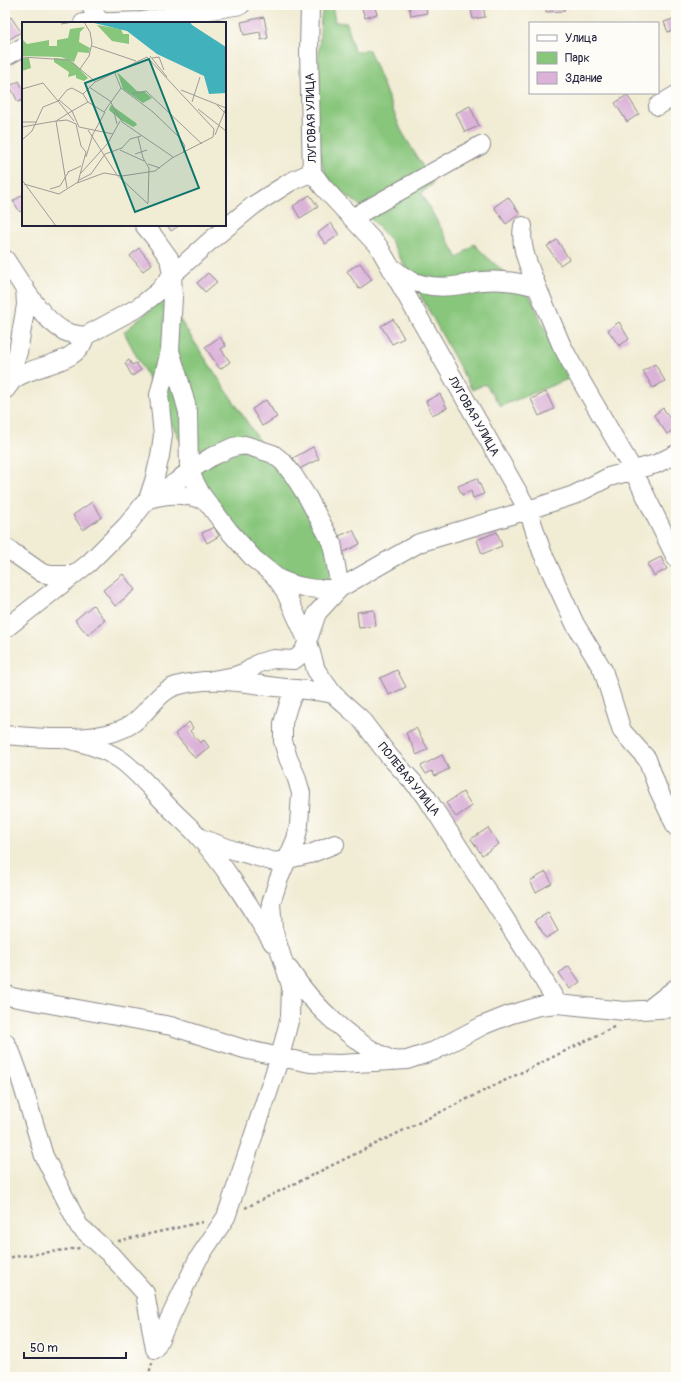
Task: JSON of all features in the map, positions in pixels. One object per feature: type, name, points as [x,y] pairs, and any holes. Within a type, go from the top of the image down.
[{"type":"street","points":[[90,5],[92,22],[143,21],[241,5]]},
{"type":"street","name":"ЛУГОВАЯ УЛИЦА","points":[[310,5],[308,51],[312,172],[323,187],[379,247],[528,510],[542,552],[576,624],[603,670],[622,731],[647,759],[658,789],[676,827]]},
{"type":"street","points":[[5,57],[22,48]]},
{"type":"street","points":[[658,106],[676,95]]},
{"type":"street","points":[[352,218],[481,145]]},
{"type":"street","points":[[5,259],[45,317],[64,331],[75,335],[85,336],[139,307],[159,291],[172,275],[210,241],[254,205],[290,182],[312,172]]},
{"type":"street","name":"ПОЛЕВАЯ УЛИЦА","points":[[145,226],[169,258],[172,275],[173,297],[170,351],[188,412],[189,471],[200,494],[229,531],[254,559],[275,576],[297,587],[322,590],[340,588]]},
{"type":"street","points":[[523,226],[521,236],[524,253],[561,344],[633,470],[676,558]]},
{"type":"street","points":[[388,264],[406,278],[418,283],[432,286],[447,287],[480,281],[498,280],[537,287]]},
{"type":"street","points":[[6,390],[18,352],[26,305],[25,288]]},
{"type":"street","points":[[6,390],[13,380],[30,371],[47,366],[75,353],[83,343],[85,336]]},
{"type":"street","points":[[148,499],[160,456],[163,435],[159,395],[170,351]]},
{"type":"street","points":[[5,629],[89,563],[126,525],[148,499],[176,482],[189,471],[224,450],[245,445],[273,454],[283,462],[308,498],[332,543],[340,588]]},
{"type":"street","points":[[5,735],[61,738],[106,735],[124,729],[136,721],[161,694],[175,686],[196,681],[235,676],[246,672],[259,663],[273,660],[294,660],[304,651],[317,613],[340,588],[419,543],[574,495],[609,477],[656,464],[676,454]]},
{"type":"street","points":[[148,499],[176,494],[206,501]]},
{"type":"street","points":[[5,547],[42,573],[73,576]]},
{"type":"street","name":"ПОЛЕВАЯ УЛИЦА","points":[[275,576],[284,591],[308,642],[316,670],[333,694],[360,718],[389,756],[425,795],[529,956],[558,1004]]},
{"type":"street","points":[[212,680],[321,691],[333,694]]},
{"type":"street","points":[[5,1042],[12,1055],[20,1077],[44,1156],[79,1226],[101,1245],[145,1293],[155,1349],[198,1259],[226,1217],[280,1057],[290,1017],[291,986],[273,929],[271,902],[273,893],[296,839],[301,811],[301,793],[283,741],[282,723],[296,689]]},
{"type":"street","points":[[61,738],[81,742],[99,748],[119,758],[145,782],[166,805],[200,837],[221,863],[298,982],[313,1000],[328,1016],[363,1044],[395,1061]]},
{"type":"street","points":[[200,837],[233,850],[275,862],[310,854],[335,844]]},
{"type":"street","points":[[649,1009],[676,988]]},
{"type":"street","points":[[5,994],[12,997],[171,1026],[244,1049],[280,1057],[310,1063],[340,1064],[406,1060],[434,1051],[484,1025],[509,1015],[539,1006],[558,1004],[624,1011],[676,1008]]},
{"type":"path","points":[[5,1258],[101,1245],[226,1217],[621,1023]]},
{"type":"green space","points":[[325,5],[332,5],[335,22],[347,23],[354,51],[369,50],[401,130],[433,184],[421,193],[458,258],[474,244],[529,294],[568,379],[501,406],[485,384],[472,390],[391,241],[357,203],[332,186],[323,168],[316,131],[321,17]]},
{"type":"green space","points":[[165,297],[274,463],[287,477],[329,547],[333,577],[327,584],[299,581],[273,567],[227,516],[196,471],[124,332]]},
{"type":"building","points":[[142,5],[159,5],[159,10],[143,11]]},
{"type":"building","points":[[361,5],[374,5],[377,14],[365,18]]},
{"type":"building","points":[[409,5],[425,5],[427,13],[411,16]]},
{"type":"building","points":[[470,5],[483,5],[485,17],[473,19]]},
{"type":"building","points":[[546,5],[564,5],[564,11],[546,12]]},
{"type":"building","points":[[11,17],[21,32],[7,41],[5,38],[5,21]]},
{"type":"building","points":[[264,17],[268,38],[261,40],[260,32],[244,35],[241,22]]},
{"type":"building","points":[[676,18],[676,30],[668,32],[664,22]]},
{"type":"building","points":[[19,81],[22,87],[22,100],[18,102],[10,86]]},
{"type":"building","points":[[627,95],[639,114],[627,122],[615,103]]},
{"type":"building","points":[[470,106],[479,126],[465,132],[456,113]]},
{"type":"building","points":[[310,195],[318,207],[300,218],[293,206]]},
{"type":"building","points":[[22,196],[22,211],[20,212],[13,201]]},
{"type":"building","points":[[508,197],[520,214],[506,224],[494,207]]},
{"type":"building","points":[[331,223],[339,235],[325,244],[318,233]]},
{"type":"building","points":[[168,226],[178,226],[171,231]]},
{"type":"building","points":[[557,240],[569,259],[560,265],[547,246]]},
{"type":"building","points":[[139,248],[152,264],[143,271],[130,256]]},
{"type":"building","points":[[360,263],[372,280],[359,289],[347,271]]},
{"type":"building","points":[[208,273],[217,282],[205,292],[197,283]]},
{"type":"building","points":[[393,319],[404,338],[392,344],[381,326]]},
{"type":"building","points":[[619,322],[629,339],[619,346],[608,330]]},
{"type":"building","points":[[220,337],[226,346],[221,349],[230,362],[220,369],[205,347]]},
{"type":"building","points":[[129,360],[132,365],[136,363],[141,370],[132,376],[125,363]]},
{"type":"building","points":[[655,364],[665,381],[653,388],[643,371]]},
{"type":"building","points":[[546,392],[554,409],[539,416],[531,399]]},
{"type":"building","points":[[440,394],[447,408],[432,415],[426,401]]},
{"type":"building","points":[[266,400],[277,417],[262,426],[252,409]]},
{"type":"building","points":[[663,408],[669,417],[676,413],[676,428],[667,434],[654,415]]},
{"type":"building","points":[[313,447],[319,459],[299,469],[293,458]]},
{"type":"building","points":[[477,478],[484,494],[473,498],[471,491],[462,495],[458,486]]},
{"type":"building","points":[[92,502],[102,517],[83,530],[73,515]]},
{"type":"building","points":[[214,527],[219,536],[207,543],[202,533]]},
{"type":"building","points":[[353,530],[360,544],[342,553],[334,538]]},
{"type":"building","points":[[497,532],[502,546],[482,554],[477,540]]},
{"type":"building","points":[[661,557],[667,569],[654,576],[647,564]]},
{"type":"building","points":[[123,574],[135,590],[115,606],[103,590]]},
{"type":"building","points":[[93,605],[105,620],[88,635],[75,620]]},
{"type":"building","points":[[374,610],[376,626],[359,628],[357,612]]},
{"type":"building","points":[[397,670],[406,687],[389,695],[380,678]]},
{"type":"building","points":[[189,722],[193,728],[190,731],[200,743],[204,740],[209,747],[195,758],[175,734]]},
{"type":"building","points":[[416,728],[428,749],[417,755],[406,733]]},
{"type":"building","points":[[442,755],[449,769],[435,776],[432,771],[426,774],[421,766]]},
{"type":"building","points":[[463,792],[472,806],[456,817],[446,803]]},
{"type":"building","points":[[488,828],[499,844],[482,855],[471,839]]},
{"type":"building","points":[[546,872],[552,883],[536,892],[530,881]]},
{"type":"building","points":[[548,913],[558,931],[546,938],[535,920]]},
{"type":"building","points":[[569,966],[580,982],[570,989],[559,973]]}]
